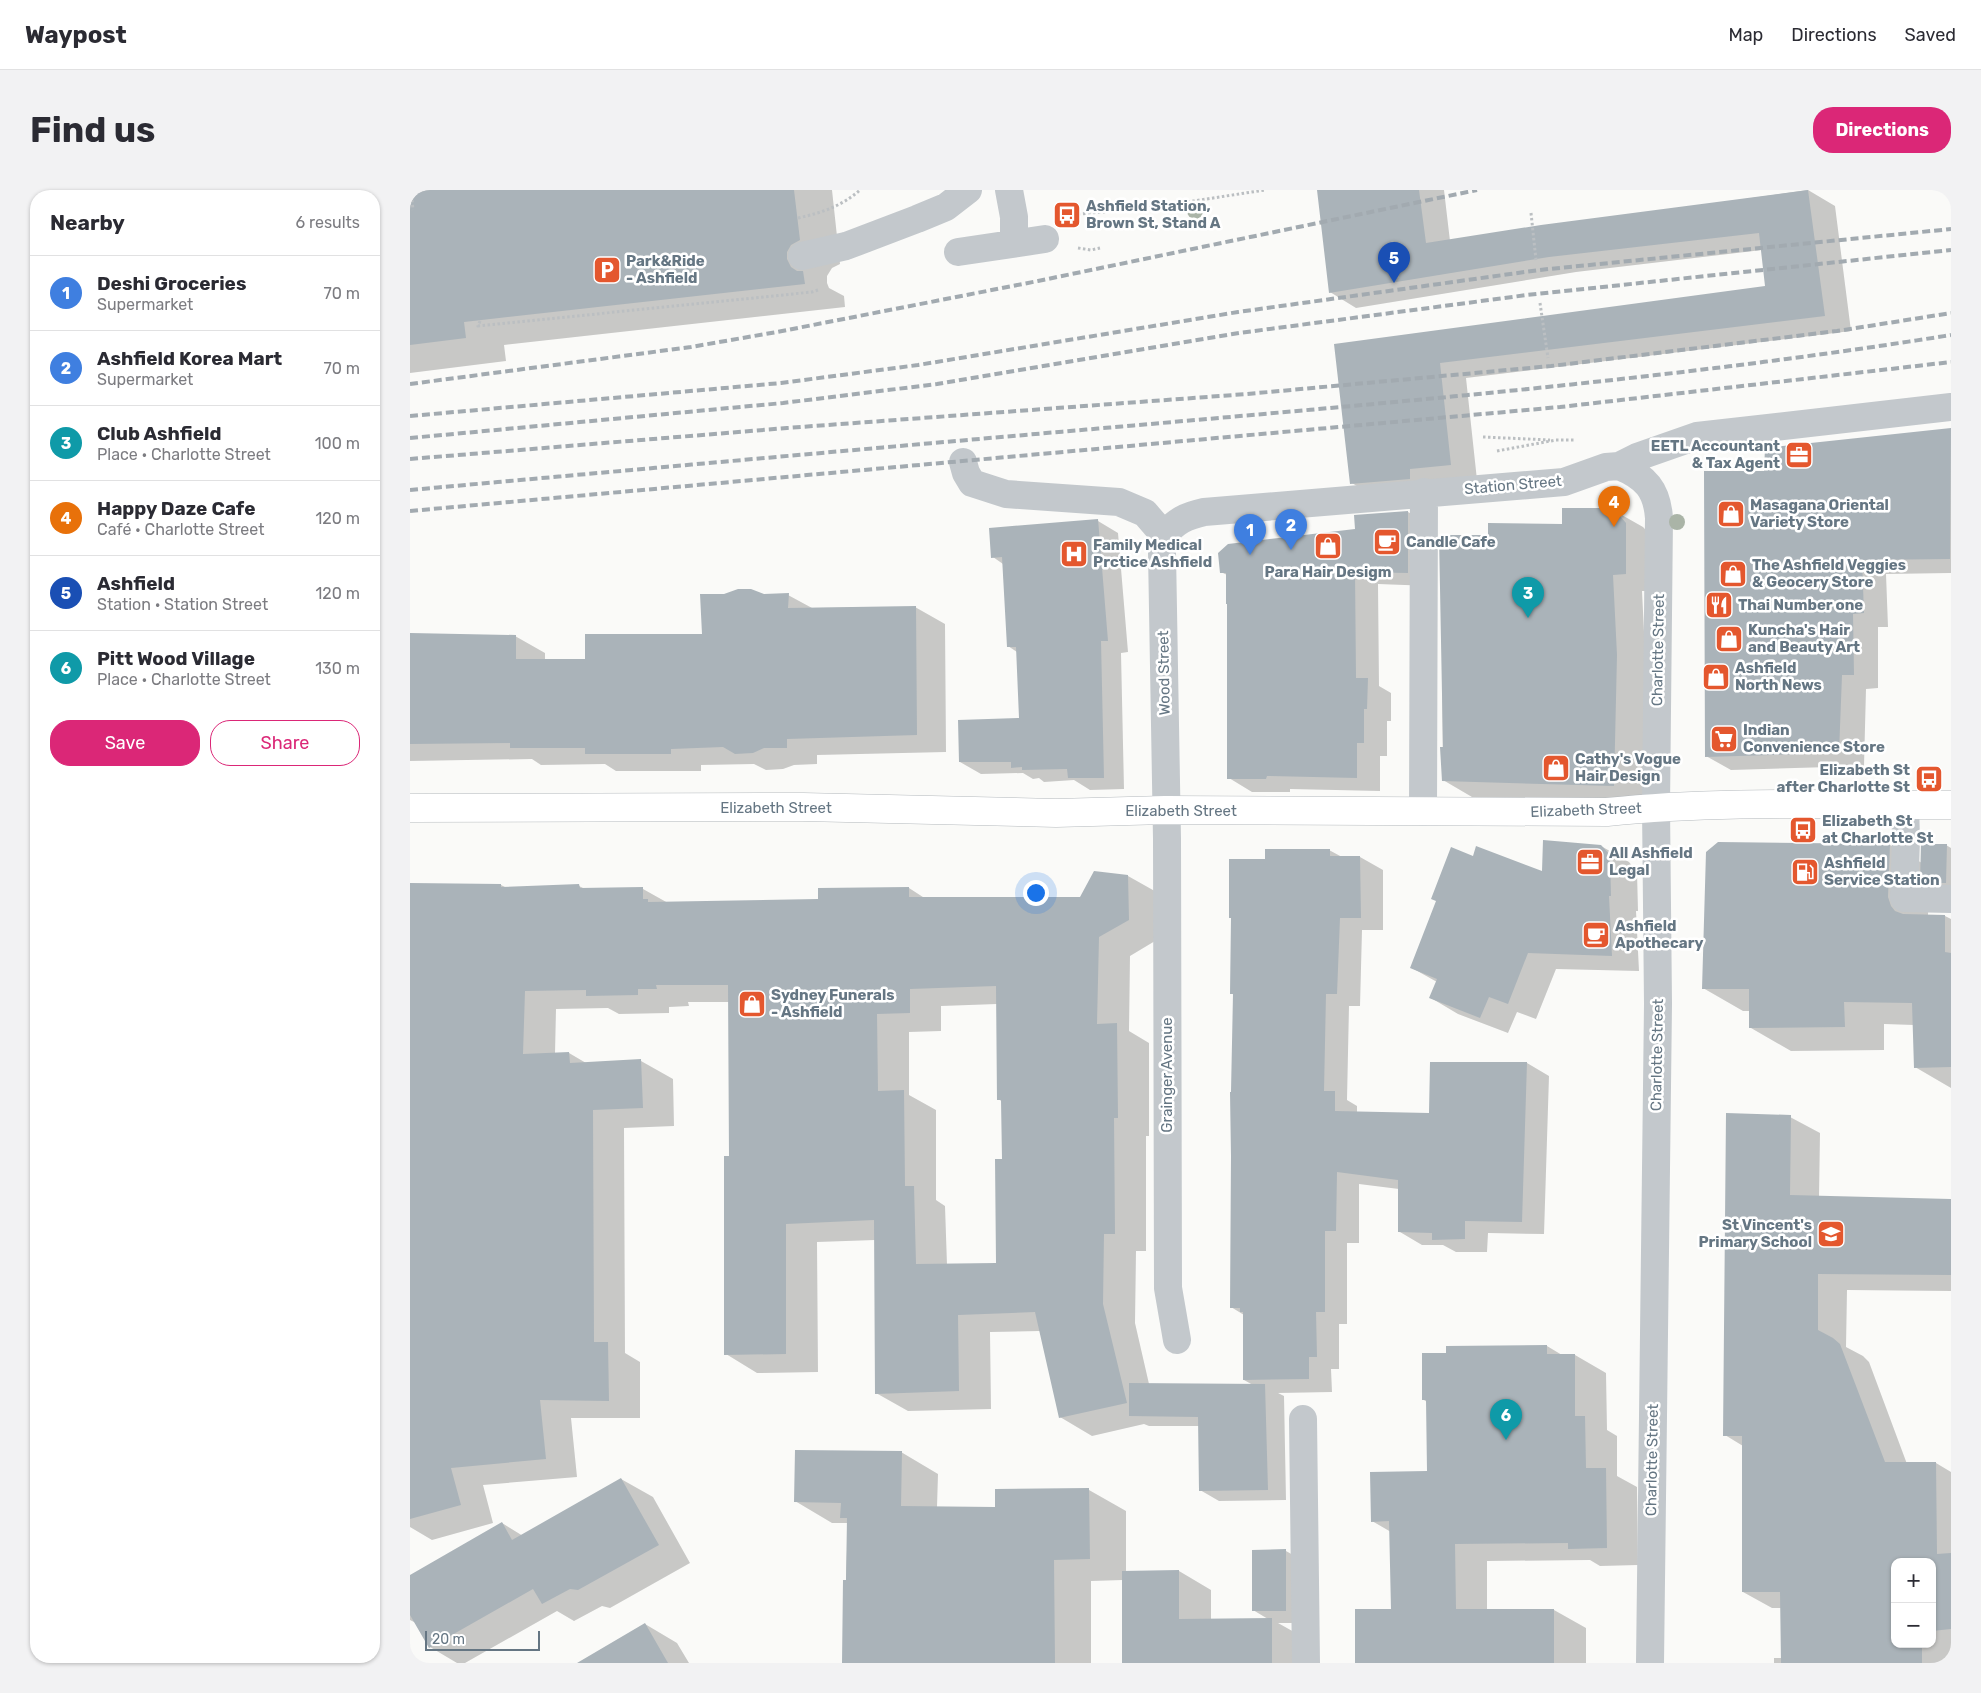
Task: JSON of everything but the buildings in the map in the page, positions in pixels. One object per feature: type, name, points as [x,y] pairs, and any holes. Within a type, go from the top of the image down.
[{"type":"main road","name":"Elizabeth Street","points":[[410,808],[803,807],[1056,812],[1165,810],[1607,812],[1656,807],[1722,805],[1951,805]]},
{"type":"street","points":[[802,256],[846,246],[946,207],[968,190]]},
{"type":"street","points":[[1009,190],[1014,217],[1014,243]]},
{"type":"street","points":[[958,252],[1045,239]]},
{"type":"street","name":"Station Street","points":[[1164,535],[1174,523],[1186,516],[1204,512],[1424,492],[1564,482],[1606,467],[1619,466],[1637,457],[1697,436],[1951,407]]},
{"type":"street","points":[[963,462],[966,473],[972,483],[1006,494],[1119,502],[1145,513],[1164,535]]},
{"type":"street","name":"Charlotte Street","points":[[1619,466],[1632,471],[1644,480],[1653,492],[1658,504],[1656,807],[1658,1004],[1650,1663]]},
{"type":"street","points":[[1423,812],[1424,492]]},
{"type":"street","name":"Wood Street","points":[[1164,535],[1162,552],[1165,810]]},
{"type":"street","points":[[1905,805],[1904,898],[1951,899]]},
{"type":"street","name":"Grainger Avenue","points":[[1165,810],[1167,839],[1168,1288],[1177,1340]]},
{"type":"street","points":[[1303,1419],[1306,1663]]},
{"type":"path","points":[[411,190],[413,210]]},
{"type":"path","points":[[798,218],[824,212],[851,198],[860,190]]},
{"type":"path","points":[[1067,215],[1148,208],[1265,190]]},
{"type":"path","points":[[1531,213],[1536,260]]},
{"type":"path","points":[[1392,241],[1398,279]]},
{"type":"path","points":[[480,320],[478,326],[812,292],[821,288]]},
{"type":"path","points":[[1540,303],[1548,358]]},
{"type":"railway","points":[[410,384],[691,347],[777,332],[1038,281],[1477,190]]},
{"type":"railway","points":[[410,416],[781,383],[918,365],[1238,312],[1539,270],[1951,229]]},
{"type":"railway","points":[[410,438],[783,403],[937,384],[1239,333],[1527,295],[1951,250]]},
{"type":"railway","points":[[410,459],[787,428],[1247,394],[1551,366],[1837,331],[1951,313]]},
{"type":"railway","points":[[410,490],[1546,387],[1749,364],[1951,335]]},
{"type":"railway","points":[[410,511],[1560,407],[1951,362]]},
{"type":"place","name":"Ashfield Station, Brown St, Stand A","points":[[1067,215]]},
{"type":"place","name":"Park&Ride - Ashfield","points":[[607,270]]},
{"type":"place","name":"Ashfield","points":[[1394,283]]},
{"type":"place","name":"EETL Accountant & Tax Agent","points":[[1799,455]]},
{"type":"place","name":"Masagana Oriental Variety Store","points":[[1731,514]]},
{"type":"place","name":"Happy Daze Cafe","points":[[1614,527]]},
{"type":"place","name":"Candle Cafe","points":[[1387,542]]},
{"type":"place","name":"Para Hair Desigm","points":[[1328,546]]},
{"type":"place","name":"Ashfield Korea Mart","points":[[1291,550]]},
{"type":"place","name":"Family Medical Prctice Ashfield","points":[[1074,554]]},
{"type":"place","name":"Deshi Groceries","points":[[1250,555]]},
{"type":"place","name":"The Ashfield Veggies & Geocery Store","points":[[1733,574]]},
{"type":"place","name":"Thai Number one","points":[[1719,605]]},
{"type":"place","name":"Club Ashfield","points":[[1528,618]]},
{"type":"place","name":"Kuncha's Hair and Beauty Art","points":[[1729,639]]},
{"type":"place","name":"Ashfield North News","points":[[1716,677]]},
{"type":"place","name":"Indian Convenience Store","points":[[1724,739]]},
{"type":"place","name":"Cathy's Vogue Hair Design","points":[[1556,768]]},
{"type":"place","name":"Elizabeth St after Charlotte St","points":[[1929,779]]},
{"type":"place","name":"Elizabeth St at Charlotte St","points":[[1803,830]]},
{"type":"place","name":"All Ashfield Legal","points":[[1590,862]]},
{"type":"place","name":"Ashfield Service Station","points":[[1805,872]]},
{"type":"place","name":"Ashfield Apothecary","points":[[1596,935]]},
{"type":"place","name":"Sydney Funerals - Ashfield","points":[[752,1004]]},
{"type":"place","name":"St Vincent's Primary School","points":[[1831,1234]]},
{"type":"place","name":"Pitt Wood Village","points":[[1506,1440]]}]
